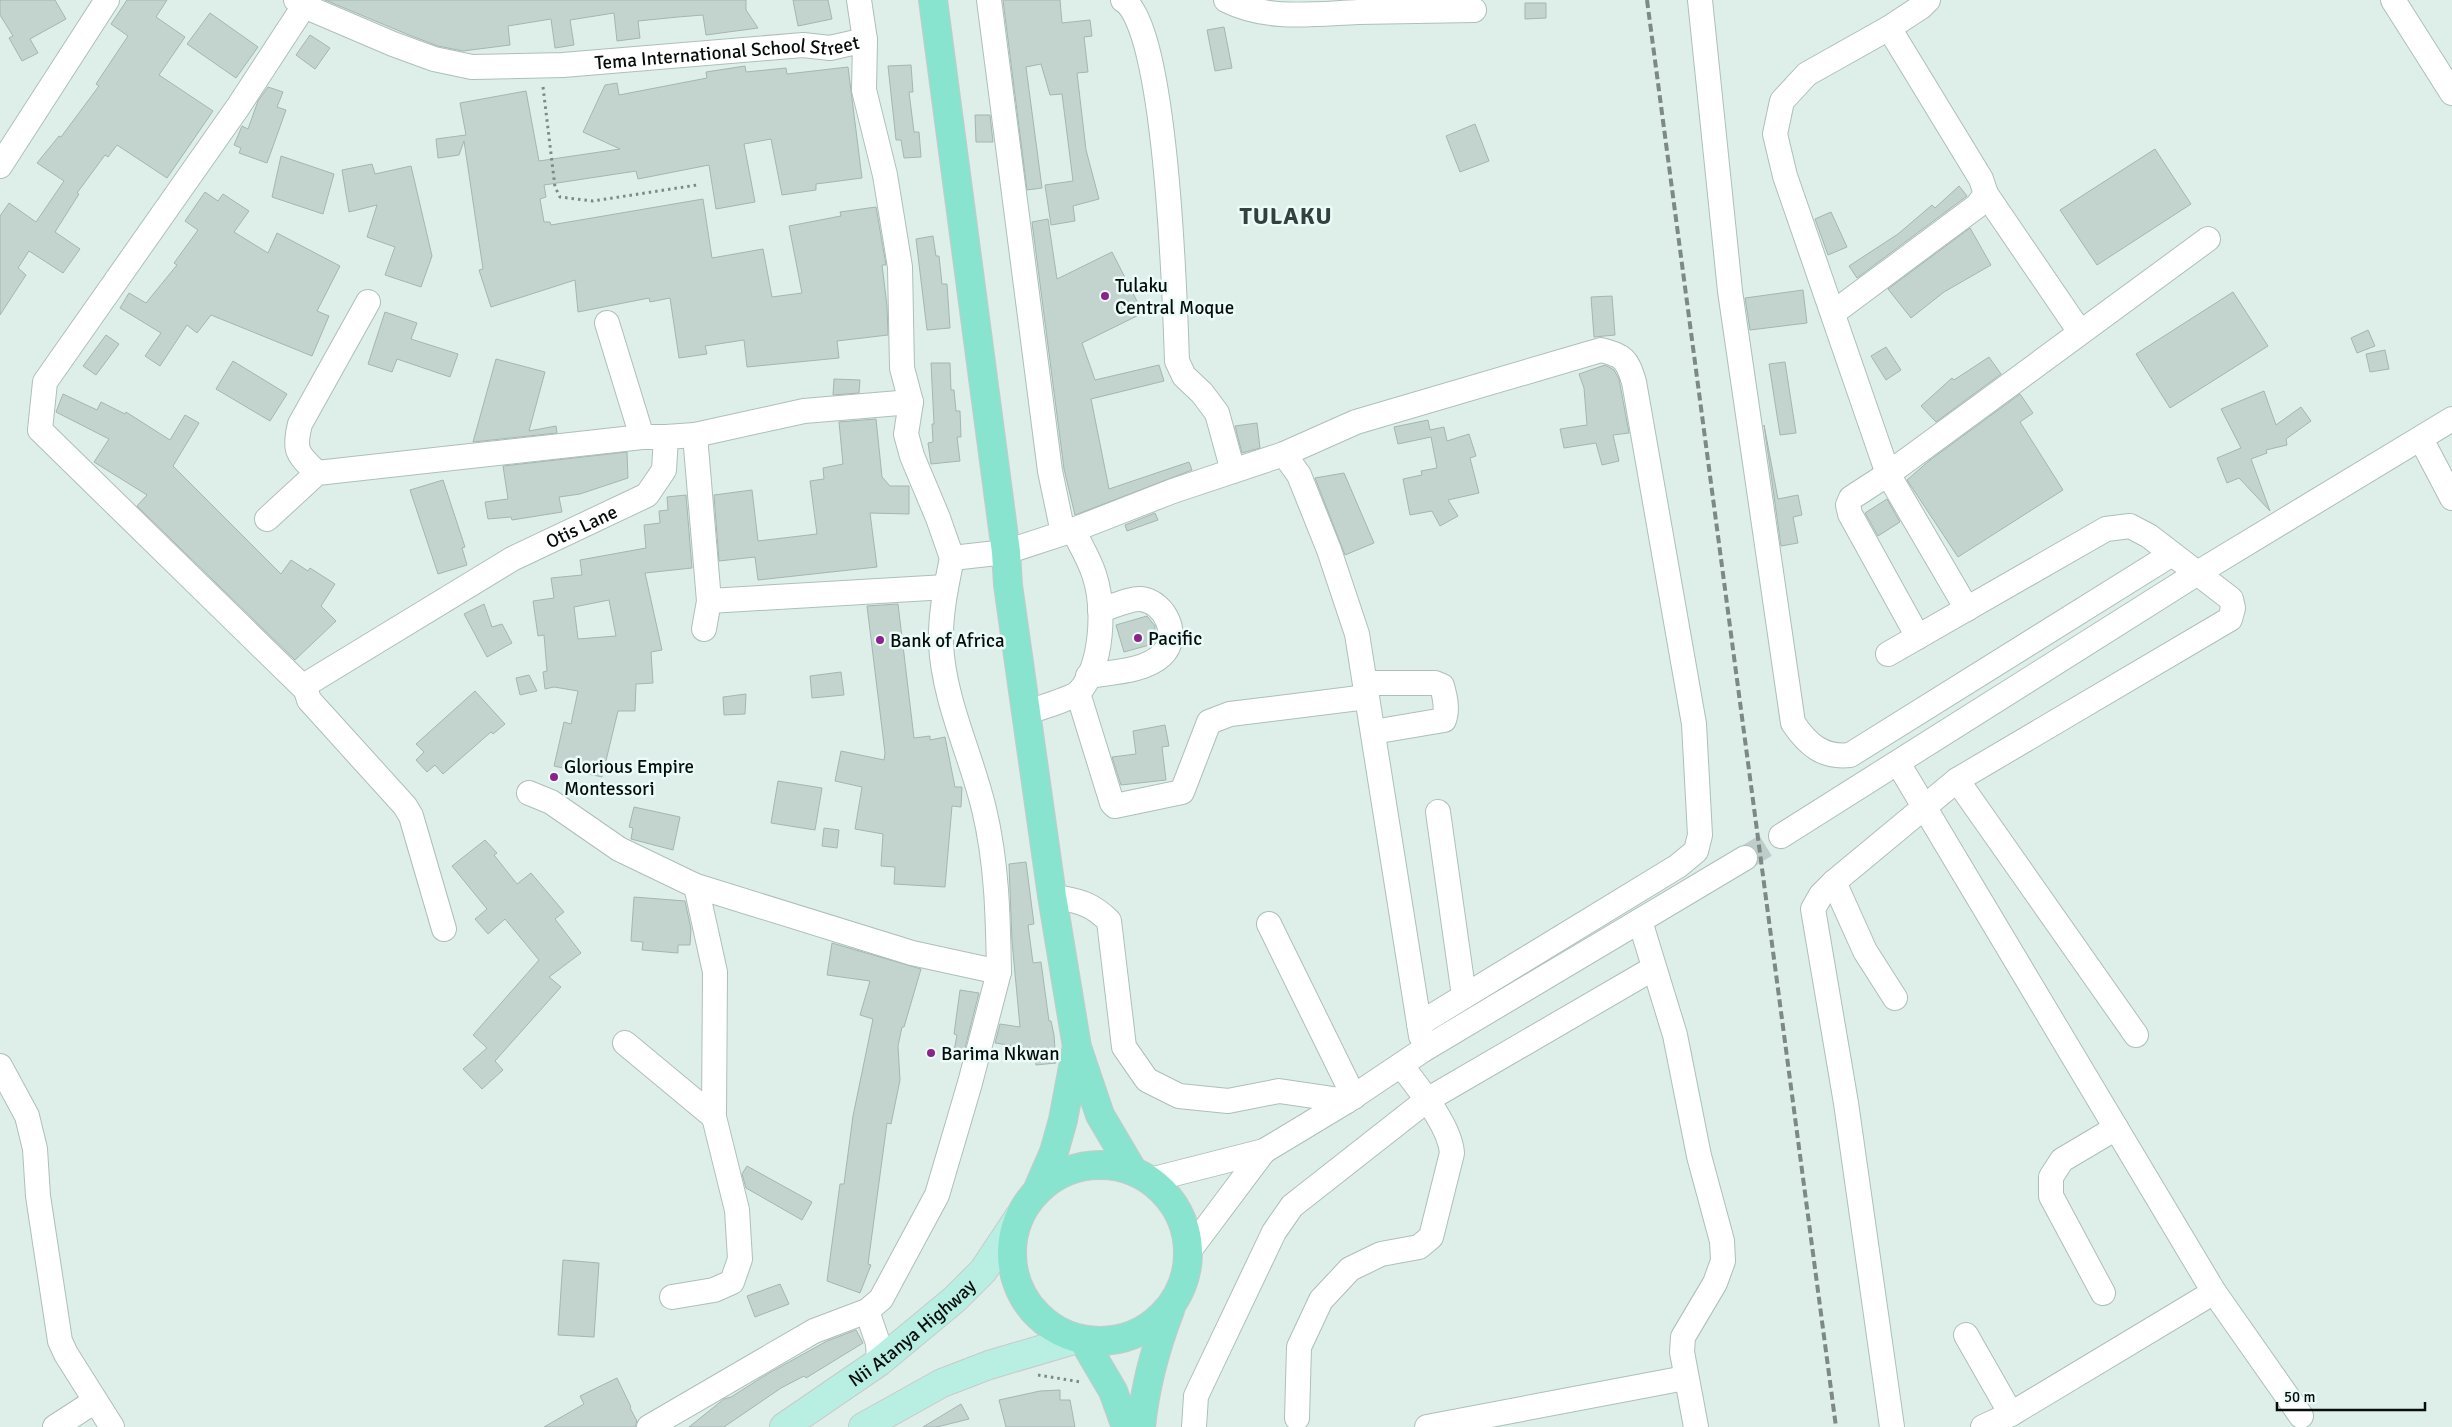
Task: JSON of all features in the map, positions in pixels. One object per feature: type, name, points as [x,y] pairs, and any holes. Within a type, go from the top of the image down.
[{"type":"highway","points":[[932,0],[1006,552],[1008,585],[1052,896],[1077,1047],[1100,1115],[1142,1175],[1166,1194],[1178,1211],[1186,1230],[1190,1251],[1188,1270],[1182,1289],[1172,1306],[1155,1348],[1148,1377],[1141,1427]]},
{"type":"highway","points":[[1077,1047],[1063,1120],[1054,1152],[1037,1191],[1019,1217],[1011,1246],[1014,1277],[1027,1304],[1049,1326],[1080,1340],[1108,1342],[1132,1336],[1154,1324],[1172,1306]]},
{"type":"highway","points":[[1037,1191],[1053,1178],[1072,1169],[1099,1165],[1113,1166],[1142,1175]]},
{"type":"highway","points":[[1080,1340],[1113,1391],[1126,1427]]},
{"type":"main road","name":"Nii Atanya Highway","points":[[784,1427],[879,1362],[956,1298],[983,1270],[1019,1217]]},
{"type":"main road","points":[[863,1427],[942,1384],[989,1365],[1080,1340]]},
{"type":"street","points":[[0,166],[107,0]]},
{"type":"street","points":[[859,0],[865,40]]},
{"type":"street","points":[[989,0],[1048,461],[1068,531],[1094,574],[1100,610],[1100,641],[1083,684],[1112,803],[1116,806],[1182,792],[1209,722],[1230,714],[1366,690],[1434,683],[1442,686],[1447,713],[1444,720],[1373,732]]},
{"type":"street","points":[[1226,0],[1243,8],[1265,14],[1295,15],[1474,10]]},
{"type":"street","points":[[1700,0],[1730,291],[1793,723],[1804,739],[1821,752],[1836,756],[1850,755],[2172,554]]},
{"type":"street","points":[[1928,0],[1921,7],[1889,28],[1807,74],[1782,101],[1775,134],[1785,176],[1888,474],[1967,608]]},
{"type":"street","points":[[2392,0],[2452,93]]},
{"type":"street","points":[[1134,1],[1161,124],[1171,226],[1177,361],[1184,376],[1202,393],[1217,413],[1234,471]]},
{"type":"street","points":[[300,3],[238,107],[45,382],[40,430],[306,690],[309,700],[405,806],[411,816],[444,929]]},
{"type":"street","name":"Tema International School Street","points":[[300,3],[393,44],[434,59],[472,67],[540,66],[803,45],[830,48],[865,40],[864,90],[885,175],[900,267],[902,368],[911,402]]},
{"type":"street","points":[[1889,28],[1981,179],[1986,194],[2080,332]]},
{"type":"street","points":[[1833,314],[1977,206],[1986,194]]},
{"type":"street","points":[[1918,637],[1850,514],[1848,505],[1851,498],[1888,474],[2208,239]]},
{"type":"street","points":[[317,473],[298,454],[296,443],[300,424],[368,302]]},
{"type":"street","points":[[607,323],[642,437]]},
{"type":"street","points":[[952,558],[1006,552],[1068,531],[1173,491],[1284,454],[1356,422],[1601,350],[1620,355],[1629,367],[1634,382],[1694,724],[1700,835],[1696,851],[1678,866],[1419,1024]]},
{"type":"street","points":[[267,519],[317,473],[642,437],[695,436],[804,411],[911,402],[906,434],[924,488],[938,518],[952,558],[942,614],[942,646],[948,689],[984,809],[994,866],[999,972],[970,1084],[937,1195],[880,1298],[868,1311],[814,1331],[649,1427]]},
{"type":"street","points":[[1781,836],[2196,574],[2452,419]]},
{"type":"street","points":[[695,436],[709,601],[704,629]]},
{"type":"street","name":"Otis Lane","points":[[306,690],[310,682],[327,670],[512,559],[646,495],[664,470],[666,437]]},
{"type":"street","points":[[2421,439],[2452,498]]},
{"type":"street","points":[[1284,454],[1299,475],[1329,550],[1357,634],[1423,1050]]},
{"type":"street","points":[[1888,654],[2106,530],[2130,526],[2149,536],[2231,599],[2233,608],[2230,619],[1957,780],[1834,882],[1821,895],[1814,909],[1846,1103],[1892,1427]]},
{"type":"street","points":[[709,601],[946,587]]},
{"type":"street","points":[[1026,713],[1083,684],[1141,667],[1162,655],[1171,636],[1167,616],[1155,603],[1140,599],[1100,610]]},
{"type":"street","points":[[1898,763],[2214,1292],[2301,1416]]},
{"type":"street","points":[[1957,780],[2136,1035]]},
{"type":"street","points":[[529,793],[551,802],[619,849],[696,886],[912,953],[999,972]]},
{"type":"street","points":[[1438,812],[1464,996]]},
{"type":"street","points":[[1142,1175],[1264,1150],[1350,1099],[1423,1050],[1745,858]]},
{"type":"street","points":[[1834,882],[1865,951],[1895,998]]},
{"type":"street","points":[[672,1297],[714,1290],[732,1282],[740,1260],[738,1210],[714,1117],[715,972],[696,886]]},
{"type":"street","points":[[1052,896],[1086,903],[1097,909],[1109,922],[1124,1047],[1147,1080],[1179,1096],[1228,1101],[1279,1091],[1350,1099]]},
{"type":"street","points":[[1640,921],[1675,1035],[1700,1156],[1722,1241],[1723,1262],[1715,1283],[1683,1337],[1682,1352],[1685,1378],[1696,1427]]},
{"type":"street","points":[[1269,924],[1350,1099]]},
{"type":"street","points":[[1194,1427],[1196,1396],[1274,1232],[1292,1206],[1427,1100],[1654,968]]},
{"type":"street","points":[[625,1044],[714,1117]]},
{"type":"street","points":[[1297,1418],[1299,1347],[1321,1300],[1350,1269],[1381,1254],[1419,1248],[1431,1237],[1452,1153],[1451,1143],[1427,1100],[1401,1065]]},
{"type":"street","points":[[0,1066],[27,1116],[35,1148],[38,1196],[60,1341],[112,1427]]},
{"type":"street","points":[[2103,1293],[2051,1196],[2051,1176],[2062,1160],[2116,1128]]},
{"type":"street","points":[[1190,1251],[1264,1150]]},
{"type":"street","points":[[1983,1427],[2011,1414],[2214,1292]]},
{"type":"street","points":[[868,1311],[878,1343],[879,1362]]},
{"type":"street","points":[[1966,1335],[2011,1414]]},
{"type":"street","points":[[1427,1427],[1685,1378]]},
{"type":"street","points":[[55,1427],[95,1401]]},
{"type":"path","points":[[540,66],[555,187],[560,197],[594,201],[697,185]]},
{"type":"path","points":[[1031,1375],[1075,1380],[1113,1391]]},
{"type":"building","points":[[0,0],[55,0],[66,19],[30,39],[38,53],[22,61],[9,38],[13,36],[0,15]]},
{"type":"building","points":[[127,0],[167,0],[156,17],[185,37],[159,75],[213,111],[167,178],[117,145],[108,157],[105,155],[77,193],[79,194],[55,232],[80,249],[63,273],[29,251],[18,268],[26,275],[0,315],[0,216],[9,203],[36,222],[64,181],[37,163],[59,136],[61,137],[99,86],[96,84],[128,36],[111,24]]},
{"type":"building","points":[[325,0],[746,0],[746,10],[758,28],[706,35],[703,15],[678,17],[638,21],[640,38],[617,41],[614,13],[570,20],[574,45],[555,48],[551,19],[508,26],[510,45],[463,51],[438,46]]},
{"type":"building","points":[[793,0],[828,0],[832,19],[798,26]]},
{"type":"building","points":[[1003,0],[1060,0],[1062,23],[1090,20],[1092,36],[1084,37],[1088,72],[1077,73],[1086,150],[1099,199],[1073,206],[1075,221],[1051,225],[1045,185],[1073,181],[1062,94],[1050,95],[1041,64],[1026,67],[1042,188],[1027,190]]},
{"type":"building","points":[[1525,3],[1546,3],[1546,18],[1525,19]]},
{"type":"building","points":[[210,13],[258,47],[236,78],[187,44]]},
{"type":"building","points":[[1224,27],[1232,68],[1215,71],[1207,30]]},
{"type":"building","points":[[310,35],[330,48],[315,69],[296,55]]},
{"type":"building","points":[[911,65],[913,92],[909,92],[914,132],[919,132],[921,157],[904,158],[901,140],[896,140],[888,66]]},
{"type":"building","points":[[745,66],[746,72],[786,68],[787,74],[848,67],[862,178],[816,184],[816,190],[782,195],[771,139],[744,144],[755,202],[716,209],[709,165],[638,179],[636,171],[544,185],[546,197],[540,199],[544,222],[550,222],[551,225],[703,199],[712,258],[763,249],[772,297],[802,293],[789,226],[841,216],[840,212],[876,207],[886,265],[882,265],[888,335],[837,341],[839,358],[747,367],[744,340],[705,346],[707,354],[679,358],[670,298],[650,302],[649,298],[578,312],[575,280],[491,307],[479,270],[483,269],[464,141],[459,155],[438,158],[436,139],[466,135],[460,103],[526,91],[539,161],[620,149],[583,132],[605,85],[617,83],[619,95],[707,78],[706,72]]},
{"type":"building","points":[[268,87],[283,92],[277,107],[286,110],[267,163],[239,153],[241,148],[234,145],[242,126],[248,129],[258,101]]},
{"type":"building","points":[[975,115],[990,115],[993,142],[976,142]]},
{"type":"building","points":[[1475,124],[1489,161],[1460,172],[1446,136]]},
{"type":"building","points":[[2155,149],[2191,204],[2097,265],[2060,210]]},
{"type":"building","points":[[281,156],[334,174],[323,214],[272,197]]},
{"type":"building","points":[[372,164],[375,174],[411,166],[432,256],[421,287],[385,275],[395,247],[367,237],[377,205],[349,212],[342,170]]},
{"type":"building","points":[[1959,186],[1967,196],[1857,278],[1849,266],[1898,234],[1932,205],[1935,208]]},
{"type":"building","points":[[205,192],[218,201],[223,194],[249,211],[234,232],[268,253],[277,233],[340,266],[317,311],[329,316],[312,356],[211,315],[197,333],[187,325],[160,366],[145,356],[161,333],[120,308],[129,293],[146,303],[177,265],[174,263],[198,230],[185,221]]},
{"type":"building","points":[[1831,212],[1847,247],[1828,255],[1815,219]]},
{"type":"building","points":[[1048,219],[1057,279],[1112,252],[1143,313],[1082,343],[1095,380],[1159,365],[1164,381],[1091,399],[1109,489],[1189,462],[1192,470],[1075,515],[1064,469],[1032,222]]},
{"type":"building","points":[[1970,228],[1991,265],[1944,292],[1911,318],[1888,289]]},
{"type":"building","points":[[933,236],[936,256],[939,256],[942,284],[947,284],[950,328],[927,330],[916,239]]},
{"type":"building","points":[[1803,290],[1807,323],[1750,330],[1745,298]]},
{"type":"building","points":[[2233,292],[2268,346],[2170,408],[2136,354]]},
{"type":"building","points":[[1612,296],[1615,335],[1594,337],[1591,297]]},
{"type":"building","points":[[385,312],[417,323],[411,339],[458,354],[450,377],[397,359],[392,372],[368,364]]},
{"type":"building","points":[[2368,330],[2375,346],[2357,353],[2351,338]]},
{"type":"building","points":[[106,335],[119,344],[96,375],[83,366]]},
{"type":"building","points":[[1886,347],[1901,370],[1886,380],[1871,356]]},
{"type":"building","points":[[2385,350],[2389,369],[2370,372],[2366,354]]},
{"type":"building","points":[[1989,357],[2001,374],[1936,422],[1921,406],[1952,378],[1954,380]]},
{"type":"building","points":[[496,359],[545,372],[529,431],[556,426],[557,433],[473,442]]},
{"type":"building","points":[[233,361],[287,394],[270,421],[216,389]]},
{"type":"building","points":[[1785,362],[1796,433],[1780,435],[1769,364]]},
{"type":"building","points":[[931,363],[950,363],[951,390],[954,390],[956,411],[960,411],[961,437],[957,437],[960,461],[931,464],[928,443],[933,442],[932,424],[934,424]]},
{"type":"building","points":[[1605,365],[1614,370],[1619,379],[1629,433],[1613,435],[1619,461],[1602,465],[1596,443],[1564,448],[1560,429],[1587,425],[1584,388],[1579,374]]},
{"type":"building","points":[[834,379],[860,380],[859,393],[833,395]]},
{"type":"building","points":[[2264,391],[2276,425],[2301,407],[2311,421],[2286,439],[2287,445],[2266,450],[2267,453],[2251,459],[2270,511],[2239,478],[2227,483],[2217,458],[2241,448],[2221,409]]},
{"type":"building","points":[[63,394],[97,410],[101,402],[125,414],[126,412],[170,440],[185,415],[199,423],[173,466],[281,574],[291,560],[308,571],[310,568],[335,584],[321,606],[336,621],[295,660],[137,506],[147,495],[94,462],[109,439],[56,412]]},
{"type":"building","points":[[2020,394],[2033,413],[2020,422],[2063,490],[1958,557],[1907,480],[1930,460]]},
{"type":"building","points":[[876,419],[882,477],[890,486],[909,486],[909,514],[870,513],[877,567],[758,580],[755,557],[719,561],[714,495],[752,490],[758,541],[817,534],[810,481],[824,479],[823,468],[843,464],[839,422]]},
{"type":"building","points":[[1428,420],[1430,430],[1444,427],[1447,441],[1469,434],[1476,456],[1470,458],[1479,493],[1448,500],[1458,516],[1440,526],[1432,511],[1410,515],[1403,479],[1422,475],[1421,471],[1437,468],[1431,437],[1398,444],[1394,427]]},
{"type":"building","points":[[1257,423],[1260,448],[1242,453],[1235,426]]},
{"type":"building","points":[[1764,425],[1778,499],[1798,495],[1802,515],[1793,517],[1798,543],[1781,546]]},
{"type":"building","points":[[627,452],[628,478],[580,494],[559,497],[562,512],[512,520],[511,517],[488,519],[485,502],[508,499],[503,466]]},
{"type":"building","points":[[1344,473],[1374,543],[1345,555],[1315,478]]},
{"type":"building","points":[[443,480],[465,547],[462,548],[467,565],[438,574],[410,490]]},
{"type":"building","points":[[686,495],[692,568],[645,573],[662,650],[651,652],[653,683],[636,684],[635,711],[618,711],[602,777],[554,766],[564,722],[571,724],[578,691],[554,687],[545,689],[543,672],[547,671],[544,635],[538,636],[533,601],[554,598],[551,578],[582,575],[580,560],[646,548],[644,525],[660,523],[659,511],[668,510],[667,497]],"holes":[[[609,600],[616,636],[578,639],[574,607]]]},
{"type":"building","points":[[1887,499],[1900,522],[1878,536],[1865,513]]},
{"type":"building","points":[[1155,513],[1158,520],[1127,531],[1125,525]]},
{"type":"building","points":[[484,604],[492,627],[502,624],[512,643],[487,657],[464,614]]},
{"type":"building","points":[[898,604],[914,738],[930,736],[930,740],[945,737],[955,787],[962,787],[961,807],[952,806],[945,887],[894,884],[895,867],[881,866],[883,834],[855,829],[862,787],[835,781],[841,751],[884,760],[885,753],[867,606]]},
{"type":"building","points":[[1147,616],[1155,626],[1155,641],[1153,644],[1124,652],[1116,625]]},
{"type":"building","points":[[841,672],[844,695],[812,698],[810,676]]},
{"type":"building","points":[[529,675],[537,691],[520,695],[516,678]]},
{"type":"building","points":[[475,691],[505,724],[493,734],[491,732],[443,774],[435,765],[427,772],[416,760],[424,752],[416,744]]},
{"type":"building","points":[[746,694],[745,714],[724,715],[723,697]]},
{"type":"building","points":[[1165,725],[1169,746],[1162,747],[1166,780],[1121,785],[1112,757],[1136,754],[1133,731]]},
{"type":"building","points":[[778,781],[822,788],[815,830],[771,823]]},
{"type":"building","points":[[634,807],[680,817],[673,850],[631,839],[633,828],[629,827]]},
{"type":"building","points":[[824,828],[839,830],[837,848],[822,846]]},
{"type":"building","points":[[485,840],[497,853],[494,855],[517,884],[531,873],[564,912],[555,919],[581,953],[549,977],[561,987],[495,1061],[503,1070],[482,1089],[463,1069],[487,1048],[473,1035],[539,960],[505,919],[488,934],[475,919],[487,909],[452,866]]},
{"type":"building","points":[[1026,862],[1034,924],[1028,925],[1033,963],[1041,962],[1049,1021],[1051,1021],[1054,1035],[1056,1063],[1036,1065],[1035,1049],[995,1043],[1000,1024],[1020,1027],[1012,941],[1009,864]]},
{"type":"building","points":[[634,897],[685,901],[691,929],[690,945],[678,945],[678,953],[642,950],[643,942],[631,941]]},
{"type":"building","points":[[832,943],[921,969],[904,1027],[902,1027],[898,1046],[900,1080],[891,1124],[887,1123],[868,1264],[871,1265],[860,1293],[827,1281],[840,1184],[844,1184],[853,1116],[873,1019],[860,1015],[870,981],[827,975]]},
{"type":"building","points":[[960,990],[979,993],[964,1052],[954,1051],[957,1035],[954,1034]]},
{"type":"building","points":[[747,1166],[812,1202],[802,1220],[746,1188],[742,1174]]},
{"type":"building","points":[[563,1260],[599,1263],[594,1337],[558,1335]]},
{"type":"building","points":[[780,1284],[789,1304],[755,1317],[747,1296]]},
{"type":"building","points":[[856,1330],[863,1343],[806,1378],[804,1376],[781,1388],[724,1427],[689,1427],[724,1399],[731,1397],[769,1373],[827,1341]]},
{"type":"building","points":[[617,1378],[637,1421],[635,1427],[544,1427],[584,1404],[580,1396]]},
{"type":"building","points":[[1060,1390],[1060,1400],[1070,1400],[1075,1427],[1006,1427],[999,1400],[1040,1391]]},
{"type":"building","points":[[961,1404],[969,1419],[937,1427],[923,1427]]},
{"type":"tunnel","points":[[1745,858],[1781,836]]},
{"type":"railway","points":[[1647,0],[1836,1427]]},
{"type":"place","name":"Tulaku Central Moque","points":[[1105,296]]},
{"type":"place","name":"Pacific","points":[[1138,638]]},
{"type":"place","name":"Bank of Africa","points":[[880,640]]},
{"type":"place","name":"Glorious Empire Montessori","points":[[554,777]]},
{"type":"place","name":"Barima Nkwan","points":[[931,1053]]},
{"type":"district","name":"TULAKU","points":[[1286,216]]}]
